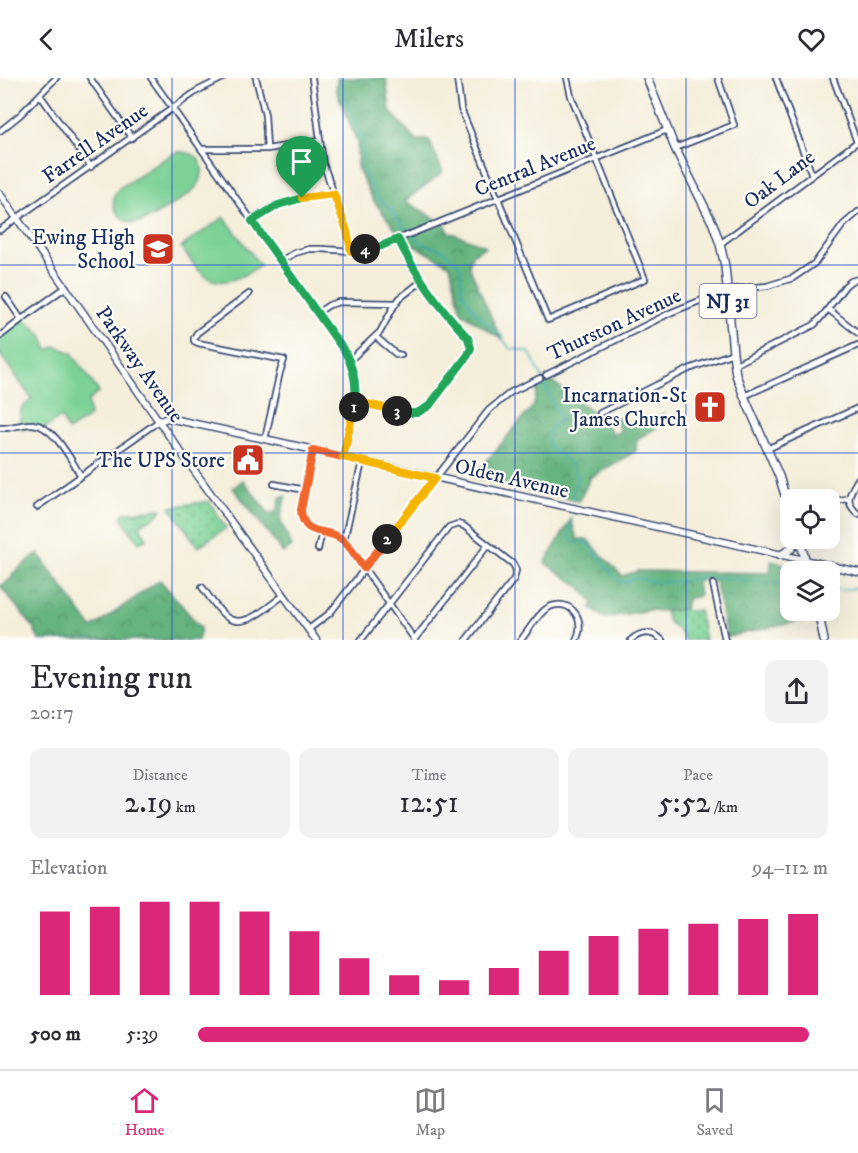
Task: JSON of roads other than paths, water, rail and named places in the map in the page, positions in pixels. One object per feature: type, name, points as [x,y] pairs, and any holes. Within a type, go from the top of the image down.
[{"type":"main road","name":"NJ 31","points":[[647,78],[667,130],[713,224],[720,244],[725,266],[734,365],[739,384],[783,489]]},
{"type":"main road","name":"Parkway Avenue","points":[[0,194],[316,640]]},
{"type":"main road","name":"Olden Avenue","points":[[159,421],[168,418],[858,572]]},
{"type":"main road","points":[[782,555],[791,549]]},
{"type":"main road","points":[[802,549],[805,560]]},
{"type":"main road","points":[[820,621],[824,640]]},
{"type":"street","points":[[0,131],[20,115],[56,78]]},
{"type":"street","points":[[90,78],[132,138]]},
{"type":"street","points":[[151,78],[349,361],[355,378],[355,401],[343,457]]},
{"type":"street","name":"Farrell Avenue","points":[[0,230],[172,109],[223,78]]},
{"type":"street","points":[[256,78],[265,115],[267,149]]},
{"type":"street","points":[[312,78],[323,163],[347,231],[351,251]]},
{"type":"street","points":[[457,78],[461,109],[548,320],[645,279],[571,96],[567,78]]},
{"type":"street","points":[[675,148],[734,125],[718,78]]},
{"type":"street","points":[[776,78],[812,175]]},
{"type":"street","points":[[833,78],[857,141]]},
{"type":"street","points":[[40,95],[91,167]]},
{"type":"street","name":"Central Avenue","points":[[280,261],[309,249],[351,251],[370,249],[667,130]]},
{"type":"street","points":[[201,149],[267,149],[319,141]]},
{"type":"street","name":"Oak Lane","points":[[720,244],[857,141]]},
{"type":"street","points":[[252,221],[271,208],[286,202],[334,194]]},
{"type":"street","name":"Thurston Avenue","points":[[546,375],[672,312],[727,290],[775,285],[801,274],[821,256],[843,225],[858,212]]},
{"type":"street","points":[[355,401],[407,413],[421,411],[429,406],[471,348],[469,341],[439,306],[409,262],[398,239]]},
{"type":"street","points":[[734,365],[808,329],[820,320],[844,286],[857,279]]},
{"type":"street","points":[[349,361],[376,337],[396,303],[422,281]]},
{"type":"street","points":[[0,336],[66,288]]},
{"type":"street","points":[[249,294],[197,333],[194,341],[284,360],[265,439]]},
{"type":"street","points":[[6,297],[21,319]]},
{"type":"street","name":"Thurston Avenue","points":[[696,303],[728,299]]},
{"type":"street","points":[[317,313],[339,302],[396,303]]},
{"type":"street","points":[[828,309],[858,333]]},
{"type":"street","points":[[376,337],[401,356]]},
{"type":"street","points":[[744,396],[858,345]]},
{"type":"street","points":[[600,413],[689,369],[733,353]]},
{"type":"street","name":"Thurston Avenue","points":[[309,629],[330,613],[489,410],[502,398],[540,378]]},
{"type":"street","points":[[767,449],[858,408]]},
{"type":"street","points":[[38,507],[159,421]]},
{"type":"street","points":[[0,428],[6,429],[29,424],[45,427],[81,476]]},
{"type":"street","points":[[313,450],[304,490],[302,519],[310,528],[344,540],[415,640],[488,545]]},
{"type":"street","points":[[344,540],[362,462]]},
{"type":"street","points":[[858,479],[849,498],[851,508],[858,514]]},
{"type":"street","points":[[274,484],[304,490]]},
{"type":"street","points":[[840,500],[849,498]]},
{"type":"street","points":[[361,640],[449,527],[460,524],[513,564],[516,573],[514,579],[466,640]]},
{"type":"street","points":[[318,549],[322,532]]},
{"type":"street","points":[[713,584],[724,640]]},
{"type":"street","points":[[202,587],[223,614],[230,619],[240,621],[253,617],[284,595]]},
{"type":"street","points":[[521,640],[543,612],[550,606],[559,605],[572,610],[578,617],[580,630],[576,640]]},
{"type":"street","points":[[631,640],[643,633],[651,633],[662,640]]},
{"type":"waterway","points":[[341,78],[340,84],[363,139],[361,166],[378,199],[389,207],[403,227],[409,229],[421,243],[443,250],[460,266],[462,292],[476,313],[501,335],[509,348],[529,352],[534,360],[560,420],[552,427],[547,437],[550,448],[568,461],[579,478],[575,484],[574,501]]},
{"type":"waterway","points":[[572,516],[569,538],[576,543],[587,542],[622,583],[636,578],[655,582],[674,582],[703,577],[780,584]]},
{"type":"waterway","points":[[840,590],[858,588]]},
{"type":"place","name":"Ewing High School","points":[[158,249]]},
{"type":"place","name":"Incarnation-St James Church","points":[[710,407]]},
{"type":"place","name":"The UPS Store","points":[[248,460]]}]
